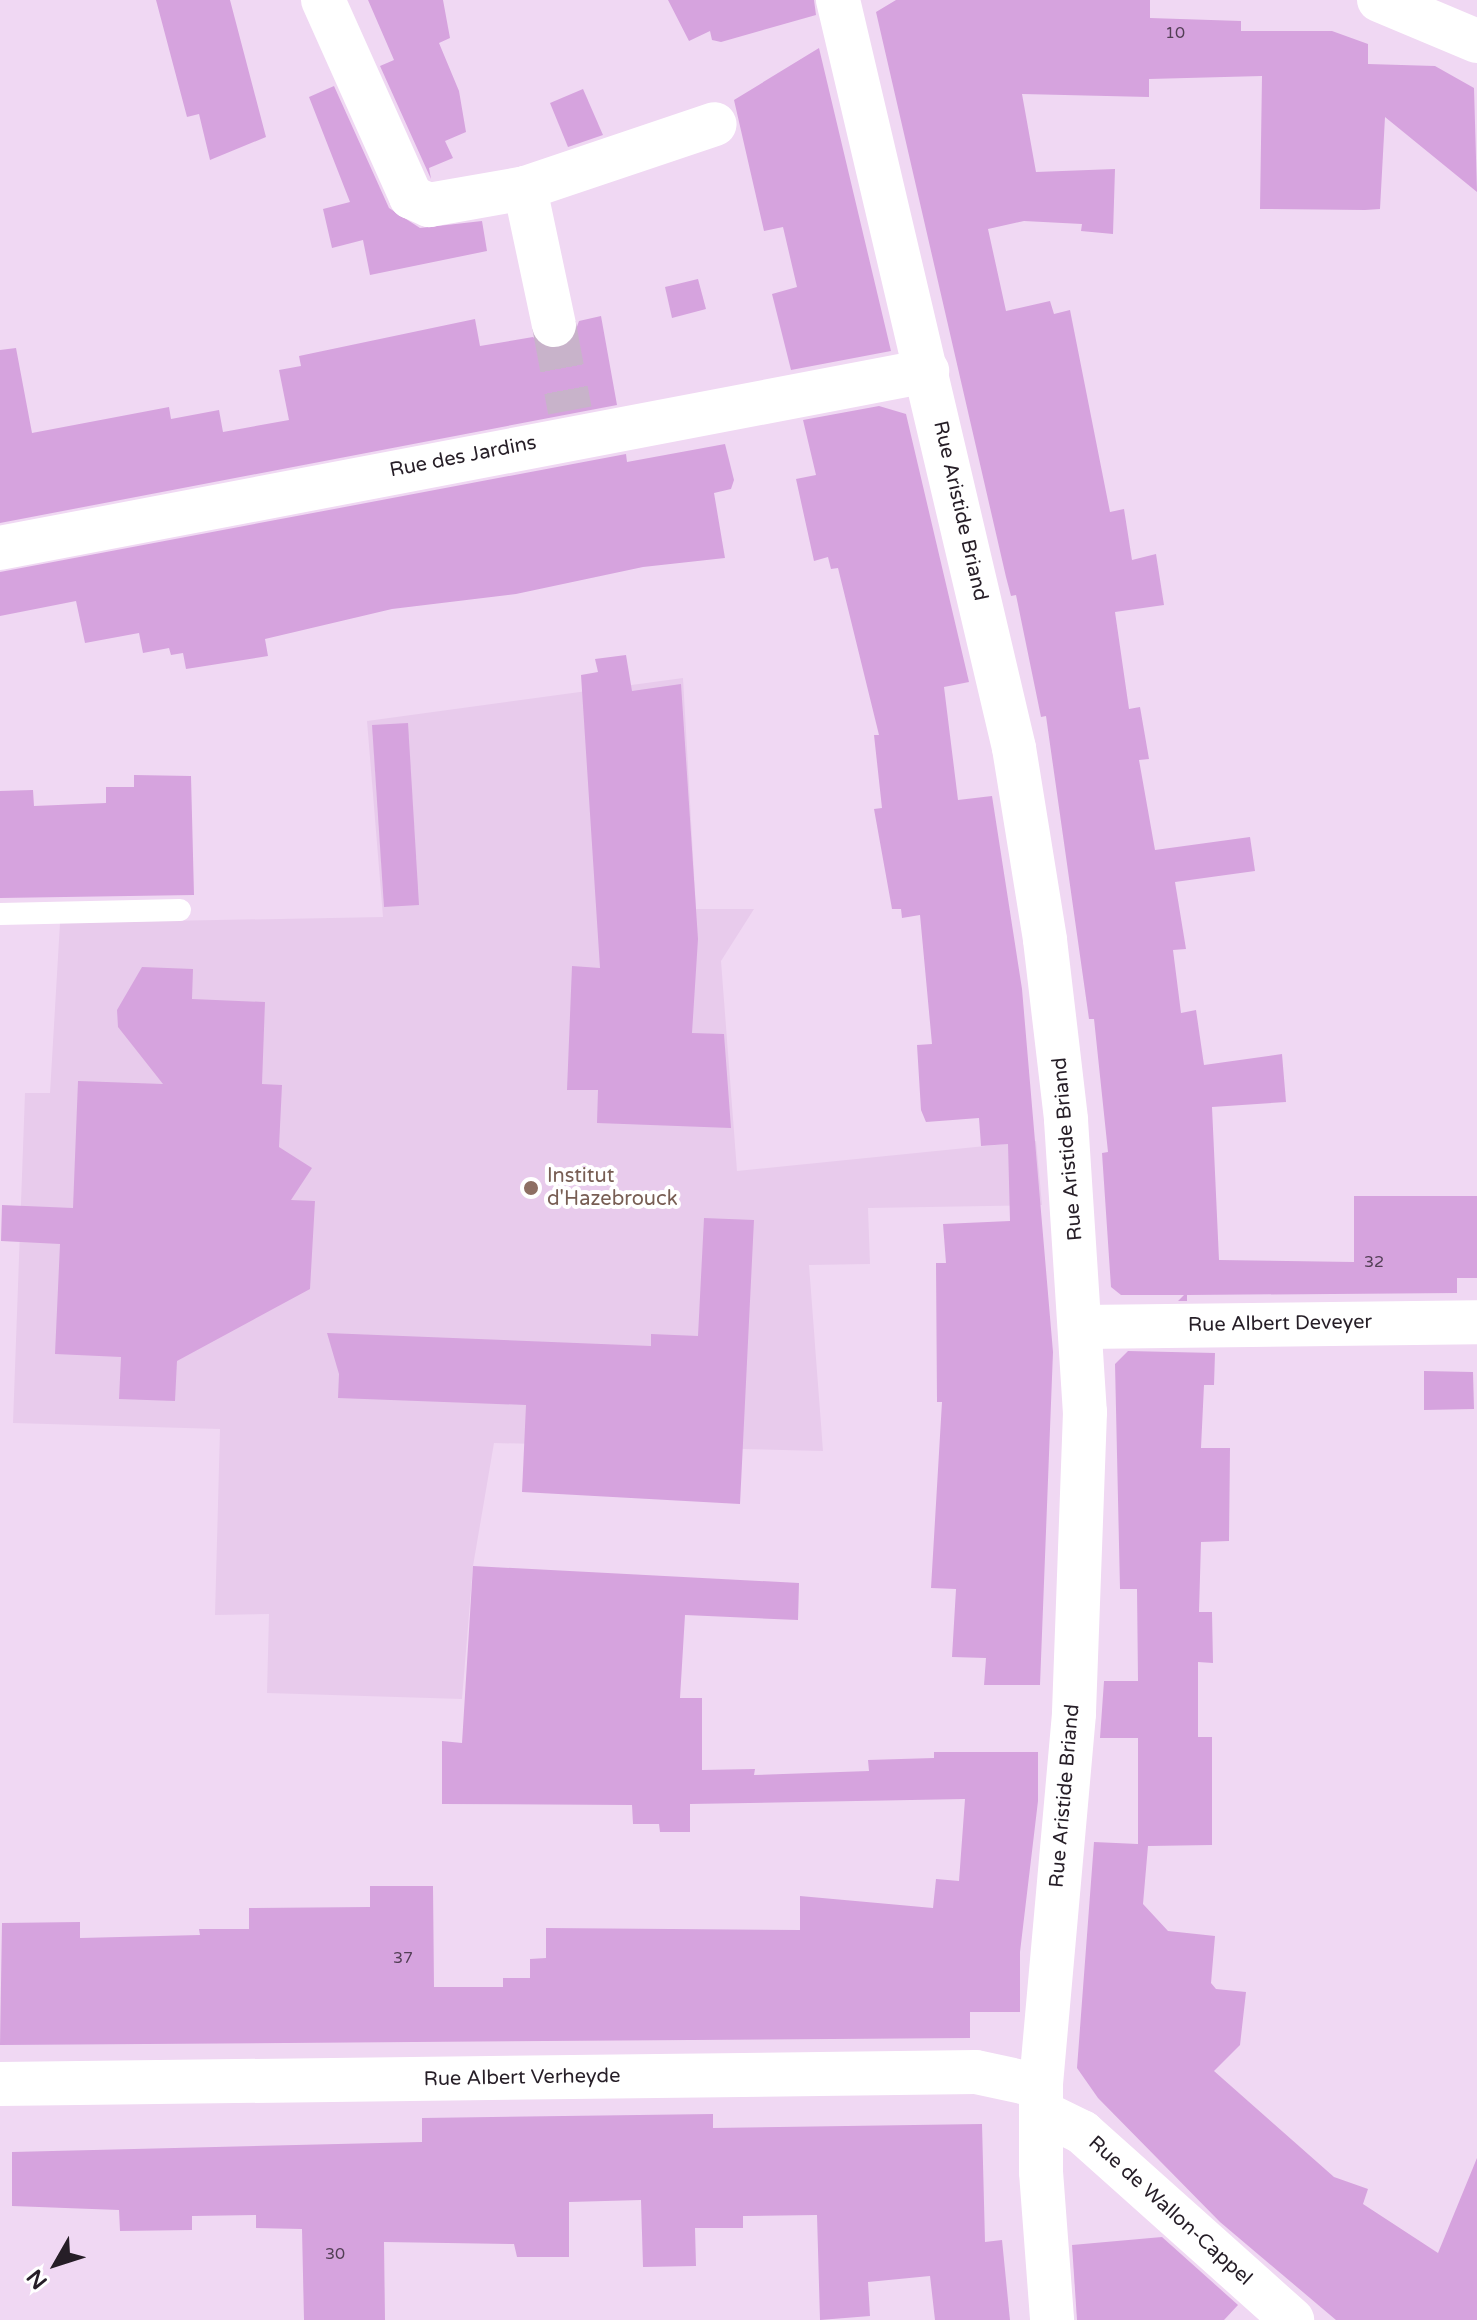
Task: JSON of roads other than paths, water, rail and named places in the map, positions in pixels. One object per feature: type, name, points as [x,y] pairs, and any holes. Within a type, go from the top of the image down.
[{"type":"street","points":[[323,0],[411,197],[429,205],[525,188],[715,124]]},
{"type":"street","name":"Rue Aristide Briand","points":[[838,0],[997,667],[1032,854],[1059,1045],[1083,1327],[1085,1412],[1074,1714],[1041,2099],[1042,2203],[1052,2320]]},
{"type":"street","points":[[1379,0],[1477,41]]},
{"type":"street","points":[[525,188],[554,325]]},
{"type":"street","name":"Rue des Jardins","points":[[0,548],[572,423],[927,371]]},
{"type":"street","name":"Rue Albert Deveyer","points":[[1083,1327],[1477,1322]]},
{"type":"street","name":"Rue Albert Verheyde","points":[[0,2084],[976,2072],[1041,2099]]},
{"type":"street","name":"Rue de Wallon-Cappel","points":[[1041,2099],[1292,2320]]},
{"type":"lane","points":[[0,914],[180,910]]},
{"type":"tunnel","points":[[554,325],[570,411]]},
{"type":"place","name":"Institut d'Hazebrouck","points":[[531,1188]]}]
